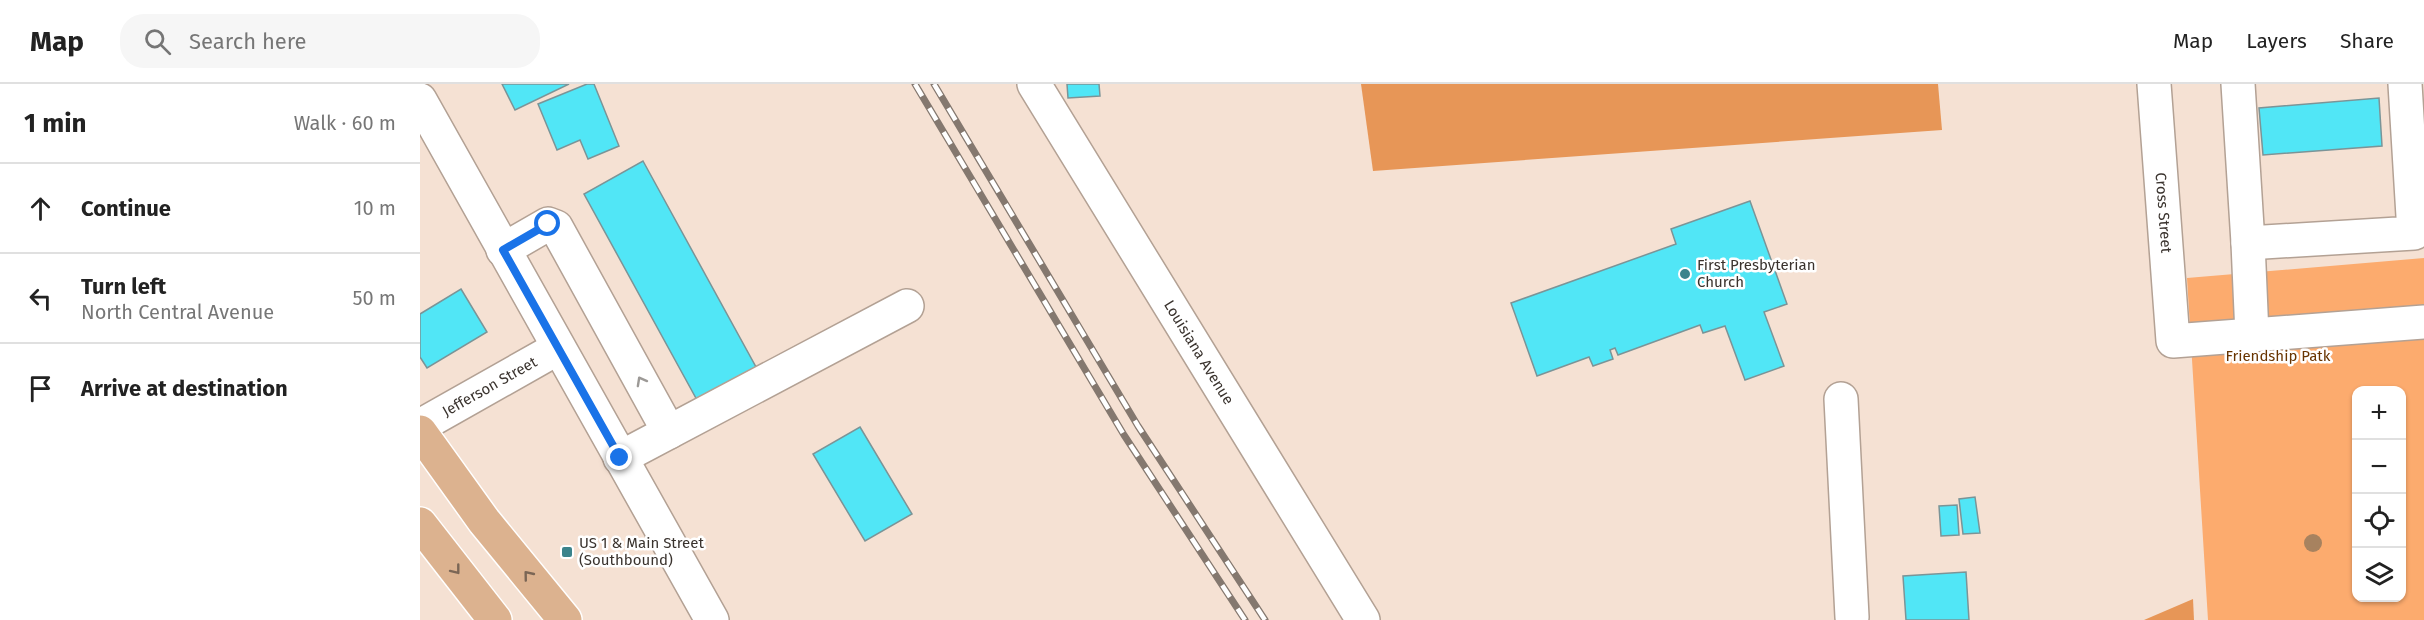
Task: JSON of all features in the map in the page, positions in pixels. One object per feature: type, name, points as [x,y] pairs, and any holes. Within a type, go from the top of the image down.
[{"type":"main road","points":[[420,432],[484,521],[565,620]]},
{"type":"main road","points":[[420,524],[495,620]]},
{"type":"street","name":"Louisiana Avenue","points":[[1034,84],[1363,620]]},
{"type":"street","name":"Cross Street","points":[[2154,84],[2173,341],[2252,335]]},
{"type":"street","points":[[2238,84],[2252,335],[2424,322]]},
{"type":"street","points":[[2248,243],[2414,233],[2405,84]]},
{"type":"street","points":[[420,100],[712,620]]},
{"type":"street","points":[[503,250],[548,224],[556,227],[669,432]]},
{"type":"street","points":[[620,458],[907,306]]},
{"type":"street","name":"Jefferson Street","points":[[420,426],[558,348]]},
{"type":"street","points":[[1841,399],[1852,617]]},
{"type":"green space","name":"Friendship Patk","points":[[2424,258],[2424,620],[2208,620],[2187,278]]},
{"type":"shaded area","points":[[1361,84],[1938,84],[1942,130],[1373,171]]},
{"type":"shaded area","points":[[2193,599],[2194,620],[2144,620]]},
{"type":"building","points":[[502,84],[569,84],[515,110]]},
{"type":"building","points":[[587,84],[594,84],[619,146],[588,159],[580,140],[557,150],[538,104]]},
{"type":"building","points":[[1067,84],[1099,84],[1100,96],[1068,98]]},
{"type":"building","points":[[2379,98],[2382,146],[2263,155],[2259,108]]},
{"type":"building","points":[[643,161],[756,367],[697,400],[584,194]]},
{"type":"building","name":"First Presbyterian Church","points":[[1750,201],[1787,304],[1764,312],[1784,366],[1745,380],[1725,326],[1703,333],[1700,325],[1618,355],[1615,348],[1610,350],[1613,359],[1593,366],[1589,357],[1537,376],[1511,303],[1676,244],[1671,229]]},
{"type":"building","points":[[461,289],[487,332],[427,368],[420,357],[420,314]]},
{"type":"building","points":[[860,427],[912,514],[865,541],[813,454]]},
{"type":"building","points":[[1975,497],[1980,533],[1963,534],[1959,499]]},
{"type":"building","points":[[1957,505],[1959,535],[1941,536],[1939,506]]},
{"type":"building","points":[[1966,572],[1969,620],[1906,620],[1903,576]]},
{"type":"railway","points":[[915,84],[1124,435],[1245,620]]},
{"type":"railway","points":[[934,84],[1138,426],[1265,620]]},
{"type":"place","name":"First Presbyterian Church","points":[[1685,274]]},
{"type":"place","name":"US 1 & Main Street (Southbound)","points":[[567,552]]},
{"type":"route","points":[[548,224],[503,250],[620,458]]}]
